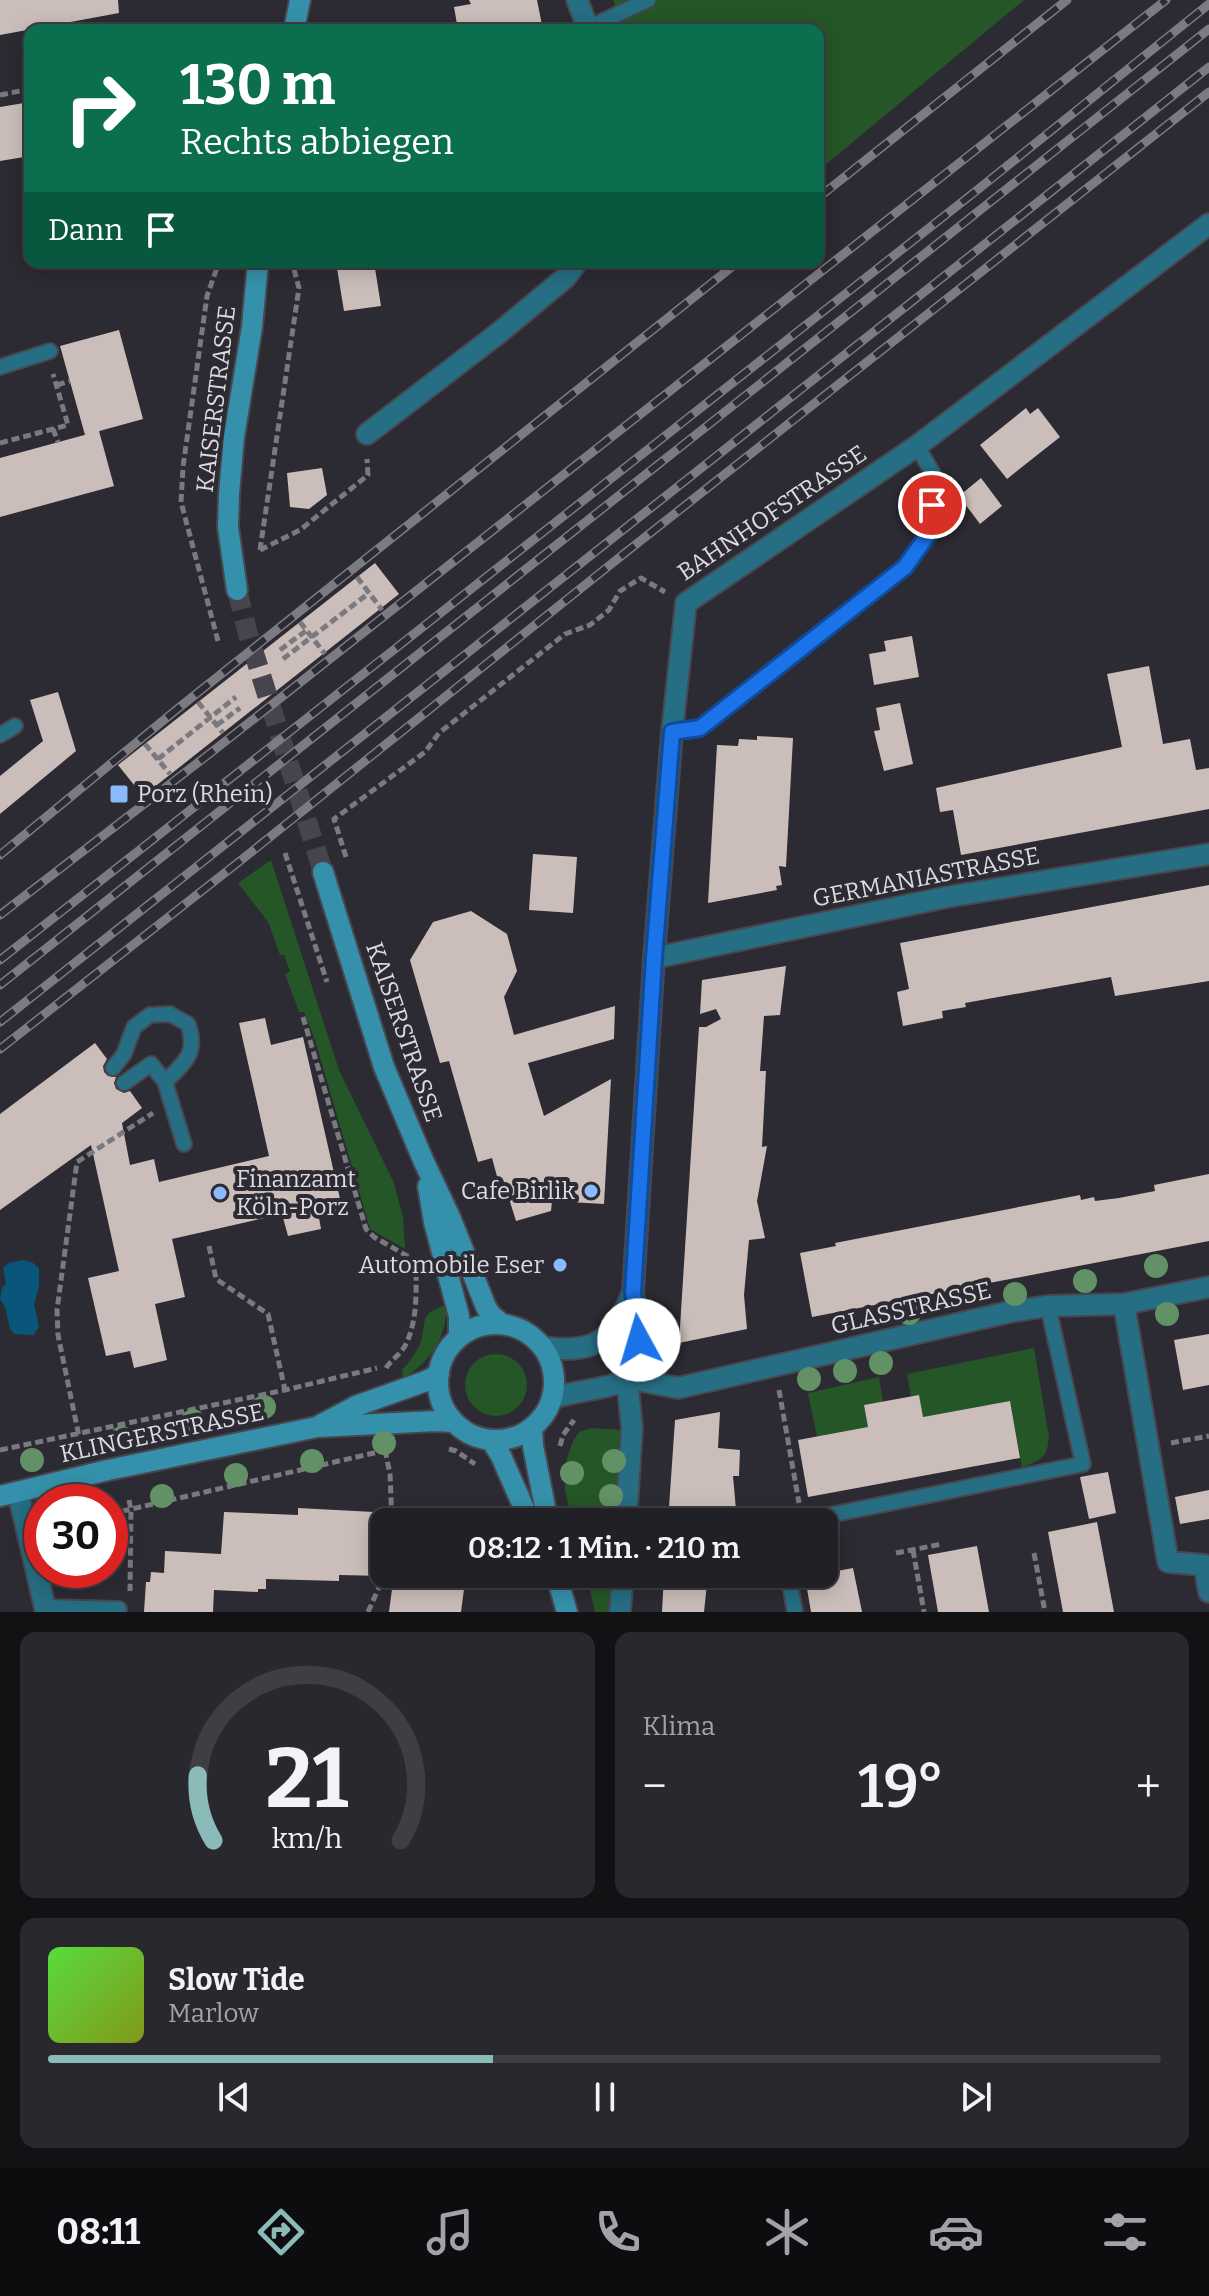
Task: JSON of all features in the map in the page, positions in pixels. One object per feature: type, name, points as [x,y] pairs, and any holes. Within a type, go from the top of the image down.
[{"type":"main road","points":[[295,24],[300,0]]},
{"type":"main road","name":"KAISERSTRASSE","points":[[237,590],[228,527],[229,494],[257,268]]},
{"type":"main road","name":"KAISERSTRASSE","points":[[323,872],[384,1067],[486,1307],[502,1324]]},
{"type":"main road","name":"KAISERSTRASSE","points":[[424,1162],[434,1222],[459,1316],[459,1337]]},
{"type":"main road","points":[[502,1324],[522,1330],[543,1347],[554,1376],[552,1399],[540,1421],[532,1428],[513,1438],[491,1440],[476,1437],[448,1415],[441,1398],[439,1374],[443,1359],[459,1337],[480,1327],[502,1324]]},
{"type":"main road","name":"KLINGERSTRASSE","points":[[317,1427],[356,1406],[439,1374]]},
{"type":"main road","name":"KLINGERSTRASSE","points":[[9,1494],[108,1470],[317,1427],[454,1422]]},
{"type":"main road","points":[[532,1428],[545,1508]]},
{"type":"main road","points":[[491,1440],[524,1508]]},
{"type":"main road","points":[[560,1588],[567,1612]]},
{"type":"street","points":[[577,0],[587,24]]},
{"type":"street","name":"BAHNHOFSTRASSE","points":[[627,1508],[632,1428],[627,1378],[633,1369],[639,1340],[633,1292],[654,958],[686,603],[917,446],[1209,224]]},
{"type":"street","points":[[367,434],[500,332],[573,268]]},
{"type":"street","name":"GERMANIASTRASSE","points":[[654,958],[947,897],[1209,854]]},
{"type":"street","name":"GLASSTRASSE","points":[[627,1378],[678,1388],[1009,1312],[1048,1306],[1124,1304],[1209,1287]]},
{"type":"street","name":"BAHNHOFSTRASSE","points":[[543,1347],[575,1350],[593,1345],[613,1331],[633,1292]]},
{"type":"street","points":[[1124,1304],[1168,1562],[1207,1565],[1209,1592]]},
{"type":"street","points":[[552,1399],[627,1378]]},
{"type":"street","name":"KLINGERSTRASSE","points":[[9,1494],[45,1610]]},
{"type":"street","points":[[620,1612],[622,1588]]},
{"type":"lane","points":[[599,24],[648,0]]},
{"type":"lane","points":[[0,367],[48,352]]},
{"type":"lane","points":[[672,732],[700,728],[905,567],[930,532],[935,477],[917,446]]},
{"type":"lane","points":[[0,735],[15,726]]},
{"type":"lane","points":[[113,1068],[124,1054],[134,1027],[150,1015],[170,1014],[188,1024],[193,1040],[188,1059],[165,1082]]},
{"type":"lane","points":[[124,1083],[151,1064],[165,1082],[184,1144]]},
{"type":"lane","points":[[838,1511],[1083,1464],[1048,1306]]},
{"type":"lane","points":[[791,1588],[795,1612]]},
{"type":"lane","points":[[45,1610],[119,1609]]},
{"type":"path","points":[[0,95],[24,90]]},
{"type":"path","points":[[218,268],[210,298],[181,502],[218,641]]},
{"type":"path","points":[[260,564],[268,485],[299,288],[294,268]]},
{"type":"path","points":[[0,443],[68,425],[48,352]]},
{"type":"path","points":[[57,385],[70,381]]},
{"type":"path","points":[[53,429],[58,442]]},
{"type":"path","points":[[260,550],[300,530],[368,475],[367,434]]},
{"type":"path","points":[[357,577],[382,610]]},
{"type":"path","points":[[348,864],[334,819],[425,752],[439,733],[565,634],[600,618],[609,610],[620,591],[641,578]]},
{"type":"path","points":[[283,659],[369,593]]},
{"type":"path","points":[[300,622],[325,654]]},
{"type":"path","points":[[280,650],[307,630]]},
{"type":"path","points":[[158,759],[236,697]]},
{"type":"path","points":[[198,702],[223,733]]},
{"type":"path","points":[[217,725],[240,708]]},
{"type":"path","points":[[145,744],[170,774]]},
{"type":"path","points":[[303,1017],[366,1229],[374,1237],[416,1261]]},
{"type":"path","points":[[81,1446],[58,1335],[57,1310],[77,1162],[171,1102]]},
{"type":"path","points":[[209,1246],[216,1279],[268,1314],[285,1390]]},
{"type":"path","points":[[0,1450],[386,1366]]},
{"type":"path","points":[[774,1366],[806,1508]]},
{"type":"path","points":[[540,1480],[557,1475],[563,1435],[576,1417]]},
{"type":"path","points":[[1150,1447],[1209,1436]]},
{"type":"path","points":[[128,1511],[394,1448]]},
{"type":"path","points":[[385,1450],[391,1508]]},
{"type":"path","points":[[129,1500],[130,1595]]},
{"type":"path","points":[[896,1553],[942,1544]]},
{"type":"path","points":[[913,1550],[924,1612]]},
{"type":"path","points":[[1034,1553],[1045,1612]]},
{"type":"path","points":[[368,1612],[379,1588]]},
{"type":"green space","points":[[613,0],[1024,0],[824,166],[824,24],[623,24]]},
{"type":"green space","points":[[271,860],[339,1070],[394,1183],[403,1217],[405,1249],[370,1229],[315,1040],[304,1012],[299,1012],[285,974],[290,971],[284,955],[280,955],[268,922],[238,883]]},
{"type":"green space","points":[[446,1305],[444,1327],[435,1348],[421,1365],[403,1378],[402,1370],[419,1346],[426,1316]]},
{"type":"green space","points":[[1034,1348],[1049,1437],[1045,1454],[1029,1465],[1022,1467],[1010,1401],[923,1417],[911,1397],[907,1374]]},
{"type":"green space","points":[[496,1354],[508,1356],[518,1363],[525,1373],[525,1397],[518,1407],[508,1414],[496,1416],[484,1414],[474,1407],[467,1397],[465,1385],[467,1373],[474,1363],[484,1356]]},
{"type":"green space","points":[[879,1377],[883,1402],[864,1405],[868,1427],[817,1437],[808,1393]]},
{"type":"green space","points":[[591,1428],[621,1430],[617,1508],[569,1508],[565,1490],[567,1458],[579,1432]]},
{"type":"green space","points":[[589,1588],[612,1588],[610,1612],[595,1612]]},
{"type":"water","points":[[23,1260],[39,1268],[39,1287],[34,1304],[39,1326],[34,1335],[14,1334],[0,1299],[6,1284],[3,1268],[9,1263]]},
{"type":"building","points":[[0,0],[118,0],[119,13],[60,24],[24,24],[24,31],[0,35]]},
{"type":"building","points":[[469,0],[537,0],[542,24],[457,24],[454,7],[471,4]]},
{"type":"building","points":[[24,103],[24,157],[0,161],[0,107]]},
{"type":"building","points":[[337,268],[375,268],[381,306],[344,311]]},
{"type":"building","points":[[119,330],[143,419],[85,435],[60,346]]},
{"type":"building","points":[[1026,408],[1030,414],[1038,408],[1060,437],[1007,479],[980,445]]},
{"type":"building","points":[[99,431],[114,486],[0,517],[0,458]]},
{"type":"building","points":[[322,468],[327,495],[309,509],[290,507],[287,473]]},
{"type":"building","points":[[981,478],[1002,506],[980,524],[959,496]]},
{"type":"building","points":[[375,563],[399,594],[143,796],[118,765]]},
{"type":"building","points":[[912,636],[919,677],[874,685],[869,654],[886,651],[884,641]]},
{"type":"building","points":[[1149,666],[1163,744],[1190,739],[1196,770],[1209,768],[1209,809],[961,855],[953,810],[940,812],[936,788],[1122,747],[1107,674]]},
{"type":"building","points":[[58,692],[76,751],[0,814],[0,776],[43,741],[30,700]]},
{"type":"building","points":[[900,703],[913,764],[884,771],[874,731],[880,730],[876,708]]},
{"type":"building","points":[[757,736],[793,738],[786,867],[779,866],[782,885],[776,886],[777,890],[708,903],[717,745],[738,746],[739,739],[757,740]]},
{"type":"building","points":[[533,854],[577,857],[573,913],[529,910]]},
{"type":"building","points":[[1209,885],[1209,981],[1115,996],[1111,977],[965,1003],[966,1007],[942,1011],[943,1018],[903,1026],[897,992],[909,989],[900,943]]},
{"type":"building","points":[[471,911],[507,934],[517,971],[504,997],[514,1035],[615,1006],[614,1039],[528,1063],[544,1116],[611,1079],[604,1204],[552,1201],[551,1211],[516,1221],[503,1179],[498,1180],[492,1158],[478,1162],[449,1061],[440,1063],[410,960],[433,922]]},
{"type":"building","points":[[786,966],[780,1015],[764,1016],[760,1071],[766,1071],[762,1147],[767,1146],[757,1201],[765,1238],[749,1240],[744,1295],[747,1329],[679,1343],[699,1027],[721,1019],[716,1009],[700,1014],[702,980]]},
{"type":"building","name":"Finanzamt Köln-Porz","points":[[265,1018],[271,1045],[303,1037],[343,1212],[319,1218],[321,1229],[288,1236],[282,1214],[172,1239],[185,1297],[155,1304],[167,1360],[134,1368],[130,1351],[106,1356],[88,1278],[119,1271],[91,1145],[0,1210],[0,1114],[95,1043],[107,1059],[104,1072],[116,1077],[116,1089],[124,1093],[130,1091],[142,1108],[122,1123],[130,1165],[154,1159],[159,1182],[269,1156],[239,1023]]},
{"type":"building","points":[[1209,1174],[1209,1241],[812,1317],[800,1253],[836,1246],[835,1243],[1080,1195],[1081,1200],[1119,1198],[1155,1191],[1154,1185]]},
{"type":"building","points":[[1209,1334],[1209,1385],[1183,1390],[1174,1340]]},
{"type":"building","points":[[919,1395],[923,1417],[1010,1401],[1020,1458],[808,1497],[798,1440],[868,1427],[864,1405]]},
{"type":"building","points":[[720,1412],[718,1448],[740,1450],[739,1476],[733,1476],[736,1508],[669,1508],[675,1420]]},
{"type":"building","points":[[1108,1472],[1116,1513],[1089,1519],[1080,1477]]},
{"type":"building","points":[[1209,1490],[1209,1519],[1180,1524],[1175,1497]]},
{"type":"building","points":[[298,1508],[370,1512],[370,1576],[339,1575],[339,1581],[266,1579],[266,1589],[258,1589],[258,1592],[214,1590],[213,1612],[144,1612],[146,1582],[150,1582],[151,1572],[164,1573],[165,1551],[221,1554],[224,1512],[298,1515]]},
{"type":"building","points":[[1097,1522],[1114,1612],[1063,1612],[1048,1532]]},
{"type":"building","points":[[977,1546],[989,1612],[938,1612],[928,1555]]},
{"type":"building","points":[[853,1568],[862,1612],[811,1612],[807,1588],[838,1588],[838,1571]]},
{"type":"building","points":[[392,1588],[464,1588],[461,1612],[389,1612]]},
{"type":"building","points":[[663,1588],[707,1588],[704,1612],[662,1612]]},
{"type":"tunnel","points":[[237,590],[323,872]]},
{"type":"railway","points":[[824,193],[1067,0]]},
{"type":"railway","points":[[0,915],[213,751],[1166,0]]},
{"type":"railway","points":[[0,960],[1209,4]]},
{"type":"railway","points":[[0,985],[1209,29]]},
{"type":"railway","points":[[0,1022],[1209,67]]},
{"type":"railway","points":[[0,1049],[1209,92]]},
{"type":"railway","points":[[0,855],[176,710],[730,268]]},
{"type":"place","name":"Porz (Rhein)","points":[[119,794]]},
{"type":"place","name":"Cafe Birlik","points":[[591,1191]]},
{"type":"place","name":"Finanzamt Köln-Porz","points":[[220,1193]]},
{"type":"place","name":"Automobile Eser","points":[[560,1265]]},
{"type":"route","points":[[639,1340],[633,1292],[672,732],[700,728],[905,567],[930,532],[932,505]]}]
